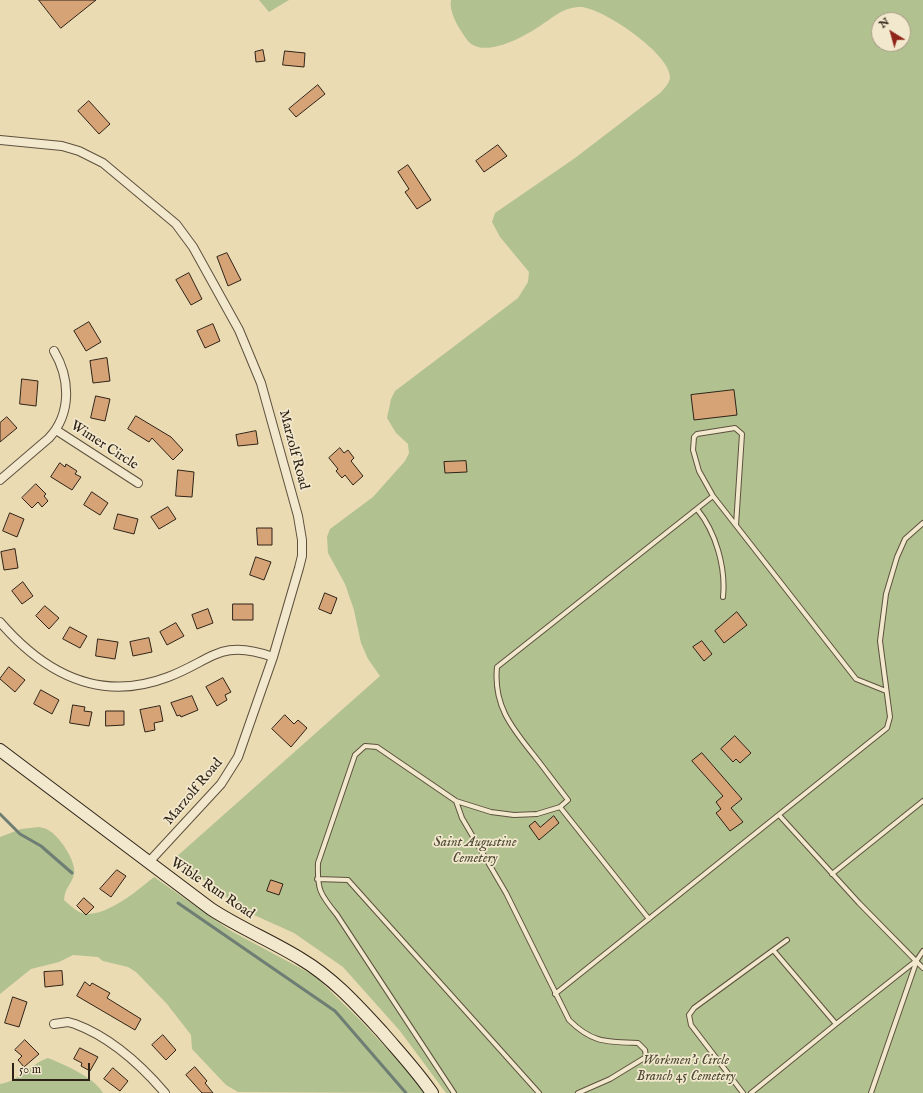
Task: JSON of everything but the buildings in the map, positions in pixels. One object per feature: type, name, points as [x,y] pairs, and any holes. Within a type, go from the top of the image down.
[{"type":"street","name":"Marzolf Road","points":[[0,140],[62,146],[79,151],[103,163],[176,224],[193,248],[239,330],[261,383],[298,516],[302,540],[302,556],[273,656],[238,756],[232,769],[221,784],[148,863]]},
{"type":"street","points":[[0,480],[41,446],[56,430],[64,411],[66,390],[62,368],[54,351]]},
{"type":"street","name":"Wimer Circle","points":[[56,430],[138,483]]},
{"type":"street","points":[[0,622],[21,645],[49,667],[64,675],[99,687],[132,687],[151,683],[169,677],[213,654],[226,651],[246,649],[273,656]]},
{"type":"street","name":"Wible Run Road","points":[[0,750],[148,863],[228,921],[301,959],[337,985],[405,1059],[432,1093]]},
{"type":"street","points":[[54,1024],[68,1022],[75,1024],[112,1044],[139,1065],[165,1093]]},
{"type":"lane","points":[[736,525],[742,434],[735,428],[697,434],[694,437],[693,450],[699,471],[713,496],[856,678],[886,691]]},
{"type":"lane","points":[[454,1093],[337,915],[321,896],[317,879],[318,863],[355,755],[365,746],[377,747],[456,801],[491,812],[514,815],[537,814],[560,806],[568,800],[512,728],[504,714],[496,682],[497,667],[713,496]]},
{"type":"lane","points":[[697,509],[704,517],[717,550],[724,582],[723,597]]},
{"type":"lane","points":[[555,994],[887,728],[890,717],[880,641],[886,594],[897,557],[905,539],[923,523]]},
{"type":"lane","points":[[456,801],[462,818],[506,893],[569,1020],[581,1032],[596,1040],[638,1042],[645,1050],[646,1057],[610,1079],[578,1093]]},
{"type":"lane","points":[[832,874],[923,801]]},
{"type":"lane","points":[[560,806],[649,919]]},
{"type":"lane","points":[[779,815],[832,874],[917,960],[923,968]]},
{"type":"lane","points":[[317,879],[348,880],[539,1093]]},
{"type":"lane","points":[[743,1093],[691,1025],[689,1015],[694,1008],[774,951],[787,940]]},
{"type":"lane","points":[[774,951],[836,1024]]},
{"type":"lane","points":[[871,1093],[917,960],[923,951]]},
{"type":"lane","points":[[751,1093],[917,960]]},
{"type":"green space","points":[[259,0],[289,0],[269,12]]},
{"type":"green space","points":[[451,0],[923,0],[923,1093],[446,1093],[400,1031],[343,967],[294,933],[243,910],[175,858],[380,676],[368,659],[361,643],[354,610],[345,584],[328,553],[327,537],[330,529],[373,497],[405,461],[409,453],[408,444],[396,433],[387,418],[391,399],[395,391],[518,298],[528,282],[529,272],[500,237],[492,222],[495,213],[575,158],[660,93],[670,78],[668,68],[649,46],[619,24],[591,9],[575,7],[569,9],[559,13],[534,30],[517,39],[489,48],[471,44],[459,28],[452,12]]},
{"type":"green space","points":[[39,827],[46,829],[57,837],[70,856],[73,863],[74,874],[64,900],[77,911],[88,914],[98,913],[108,909],[119,903],[154,877],[231,931],[315,976],[361,1021],[417,1081],[424,1093],[238,1092],[226,1085],[192,1049],[191,1035],[167,1004],[136,972],[128,967],[103,961],[98,957],[73,955],[59,962],[31,969],[0,994],[0,837],[21,829]]},
{"type":"green space","points":[[48,1058],[86,1077],[99,1087],[103,1093],[0,1093],[0,1084],[13,1080],[36,1064]]},
{"type":"waterway","points":[[0,814],[20,834],[41,846],[72,873]]},
{"type":"waterway","points":[[178,903],[335,1011],[406,1093]]},
{"type":"park label","name":"Saint Augustine Cemetery","points":[[475,852]]},
{"type":"park label","name":"Workmen's Circle Branch 45 Cemetery","points":[[686,1070]]}]
